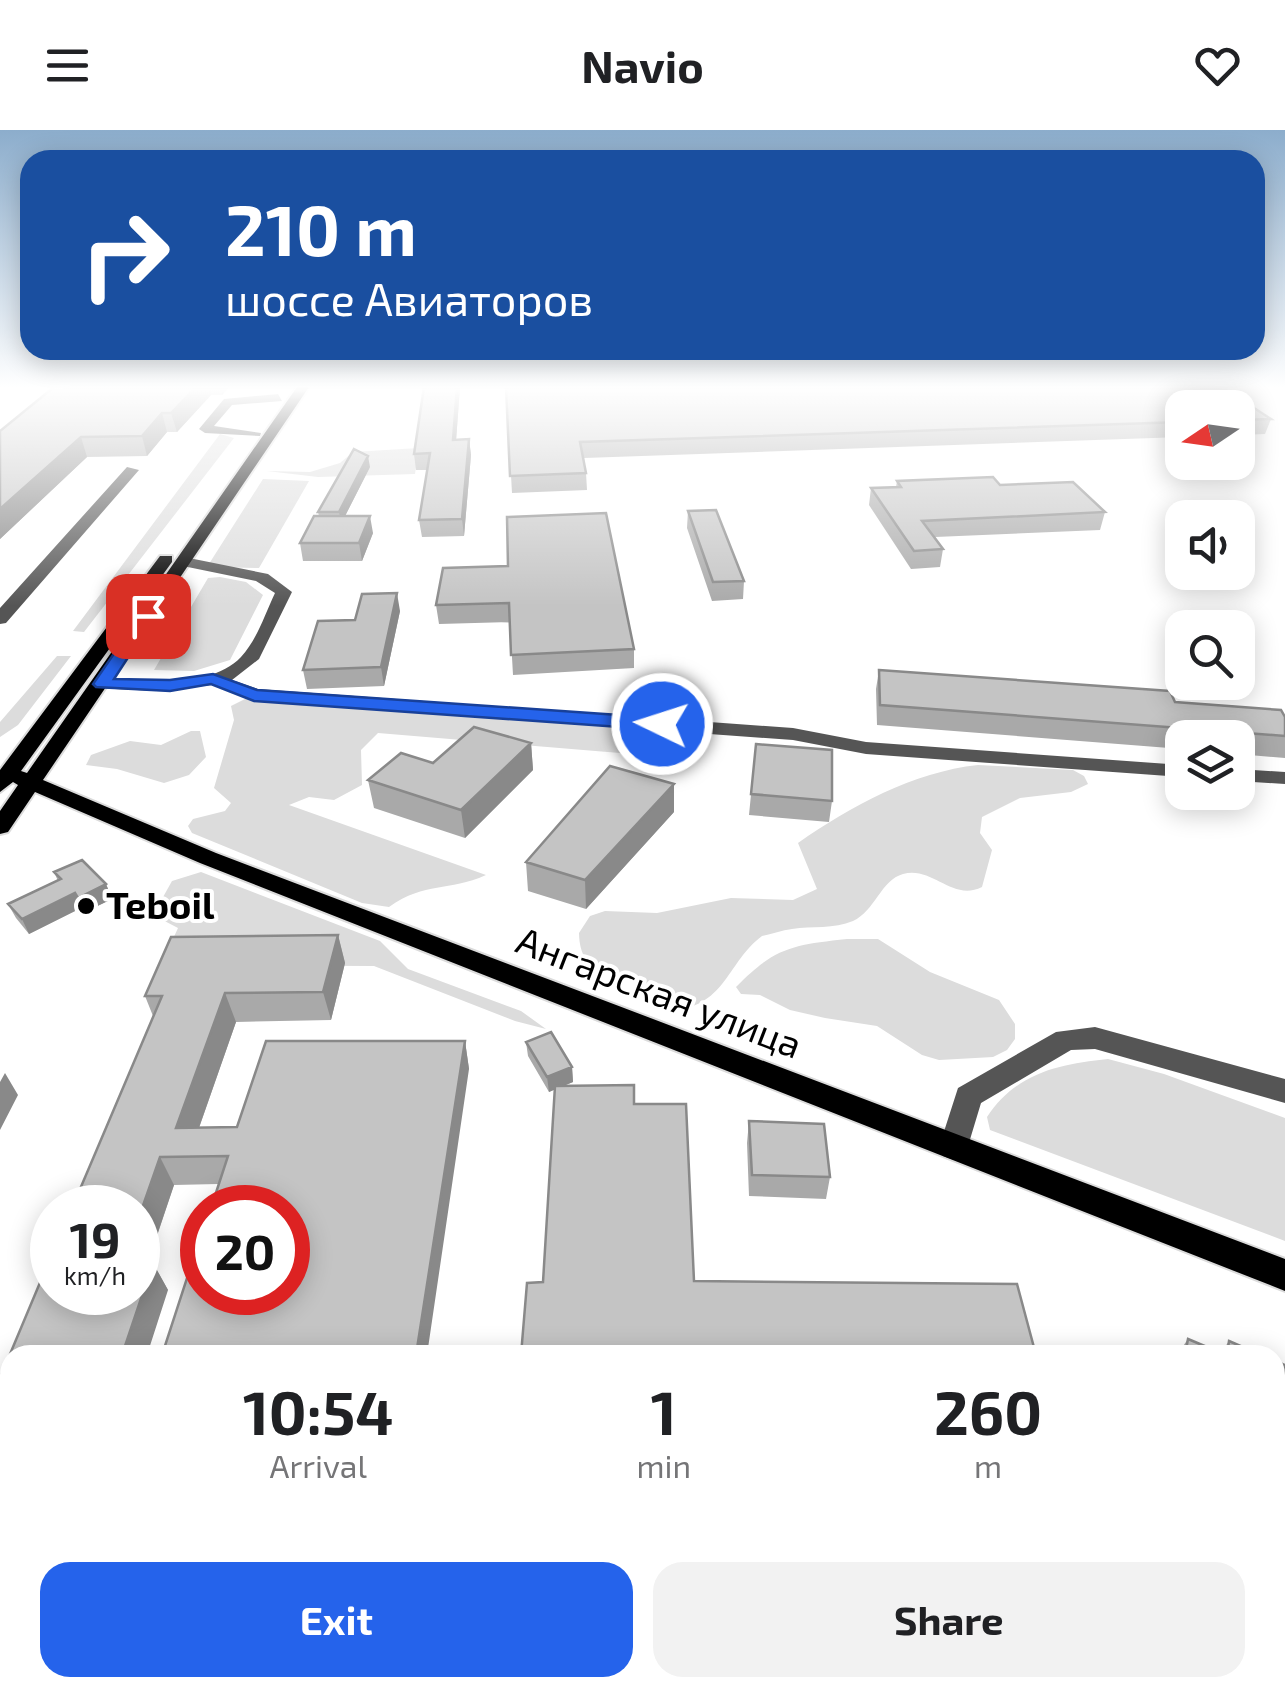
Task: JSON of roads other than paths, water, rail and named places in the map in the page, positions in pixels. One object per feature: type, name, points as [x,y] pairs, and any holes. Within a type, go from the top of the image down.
[{"type":"main road","points":[[0,826],[10,778],[234,460]]},
{"type":"main road","points":[[10,778],[102,684],[254,460]]},
{"type":"main road","name":"Ангарская улица","points":[[10,778],[1285,1275]]},
{"type":"lane","points":[[0,619],[132,470]]},
{"type":"lane","points":[[102,684],[170,685],[213,679],[246,664],[284,592],[271,578],[204,571],[184,562]]},
{"type":"lane","points":[[0,594],[22,594]]},
{"type":"lane","points":[[213,679],[254,695],[793,734],[866,748],[1165,770]]},
{"type":"lane","points":[[1255,776],[1285,778]]},
{"type":"lane","points":[[954,1147],[968,1096],[1066,1040],[1095,1038],[1285,1091]]},
{"type":"place","name":"Teboil","points":[[86,906]]}]
